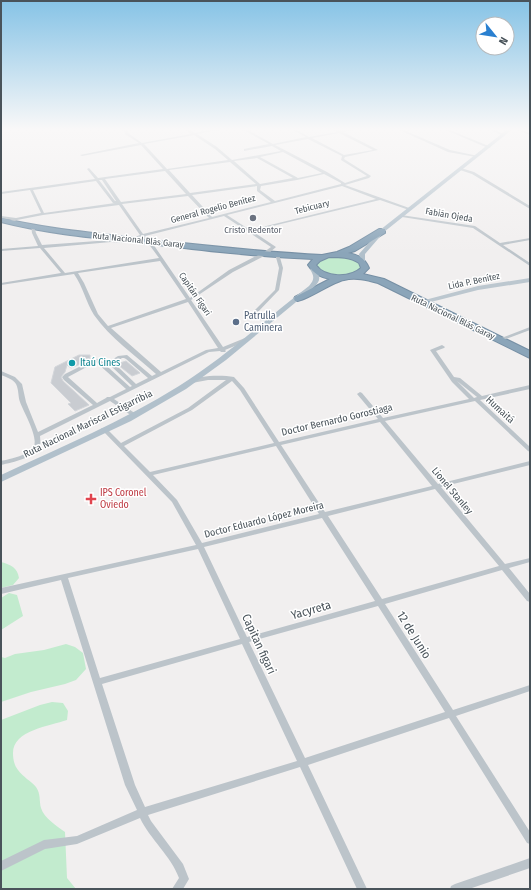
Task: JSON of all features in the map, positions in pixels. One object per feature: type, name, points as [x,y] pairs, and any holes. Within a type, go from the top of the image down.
[{"type":"highway","name":"Ruta Nacional Blás Garay","points":[[1,220],[14,221],[32,226],[150,242],[277,254],[322,257],[334,255],[348,256],[364,267],[425,301]]},
{"type":"highway","points":[[334,255],[352,249],[382,231]]},
{"type":"highway","name":"Ruta Nacional Blás Garay","points":[[277,254],[303,261],[323,275],[365,277],[381,281],[425,301],[530,355]]},
{"type":"highway","points":[[313,268],[313,262],[322,257]]},
{"type":"highway","points":[[298,299],[326,283],[349,277],[364,267]]},
{"type":"highway","name":"Ruta Nacional Blás Garay","points":[[501,339],[530,351]]},
{"type":"main road","points":[[364,267],[362,254],[382,231],[460,170]]},
{"type":"main road","name":"Ruta Nacional Mariscal Estigarribia","points":[[1,479],[134,415],[192,381],[224,352],[245,340],[298,299],[316,282],[317,276],[313,268]]},
{"type":"street","points":[[89,170],[114,202],[119,203]]},
{"type":"street","points":[[167,170],[212,218]]},
{"type":"street","points":[[1,194],[170,170]]},
{"type":"street","points":[[241,170],[259,185]]},
{"type":"street","points":[[280,170],[297,179]]},
{"type":"street","points":[[321,170],[343,183],[342,185],[410,209]]},
{"type":"street","name":"General Rogelio Benítez","points":[[1,250],[111,241],[126,242],[142,236],[368,177],[370,174],[362,170]]},
{"type":"street","points":[[463,170],[474,173],[529,206]]},
{"type":"street","points":[[1,217],[14,221],[43,214],[259,185],[297,179],[326,172]]},
{"type":"street","points":[[103,179],[119,203]]},
{"type":"street","points":[[259,185],[258,190],[260,193],[274,202]]},
{"type":"street","points":[[31,189],[43,214]]},
{"type":"street","name":"Tebicuary","points":[[249,231],[379,199]]},
{"type":"street","name":"Capitán Figari","points":[[119,203],[142,236],[150,242],[162,259],[224,352]]},
{"type":"street","points":[[107,328],[189,300],[232,271],[266,253],[274,247],[224,215]]},
{"type":"street","name":"Fabián Ojeda","points":[[402,216],[474,227],[530,265]]},
{"type":"street","points":[[32,226],[33,234],[40,247],[64,274]]},
{"type":"street","points":[[499,244],[530,239]]},
{"type":"street","points":[[272,318],[259,320],[252,315],[277,290],[280,282],[281,268],[277,254]]},
{"type":"street","points":[[1,284],[162,259]]},
{"type":"street","points":[[75,273],[83,283],[96,314],[107,328],[160,374]]},
{"type":"street","name":"Lida P. Benítez","points":[[425,301],[490,286],[530,280]]},
{"type":"street","points":[[501,339],[530,328]]},
{"type":"street","name":"Humaitá","points":[[442,348],[433,350],[452,378],[458,378],[477,399],[530,450]]},
{"type":"street","points":[[36,434],[208,351],[224,352]]},
{"type":"street","points":[[135,386],[113,365],[112,362],[115,359],[125,356],[152,378]]},
{"type":"street","points":[[96,405],[65,377],[98,360],[129,389]]},
{"type":"street","points":[[1,374],[11,377],[19,384],[22,401],[38,442],[36,447],[30,453],[1,463]]},
{"type":"street","points":[[192,381],[208,378],[232,378]]},
{"type":"street","points":[[120,446],[190,409],[232,378]]},
{"type":"street","name":"12 de Junio","points":[[232,378],[242,389],[322,515],[380,602],[530,840]]},
{"type":"street","name":"Doctor Bernardo Gorostiaga","points":[[149,474],[380,420],[530,387]]},
{"type":"street","name":"Lionel Stanley","points":[[360,394],[380,420],[530,599]]},
{"type":"street","points":[[110,398],[134,415]]},
{"type":"street","name":"Capitan figari","points":[[104,430],[175,501],[200,546],[362,889]]},
{"type":"street","name":"Doctor Eduardo López Moreira","points":[[1,591],[200,546],[530,463]]},
{"type":"street","name":"Yacyreta","points":[[98,682],[530,560]]},
{"type":"street","points":[[64,577],[130,785],[148,824],[180,867],[184,879],[177,889]]},
{"type":"street","points":[[1,866],[44,845],[77,840],[143,812],[302,763],[530,688]]},
{"type":"street","points":[[455,889],[530,863]]},
{"type":"green space","points":[[337,256],[352,258],[361,264],[362,267],[353,274],[342,276],[319,271],[315,264],[319,260]]},
{"type":"green space","points":[[1,562],[13,567],[17,571],[19,578],[13,585],[1,588]]},
{"type":"green space","points":[[9,593],[17,595],[23,616],[1,630],[1,598]]},
{"type":"green space","points":[[66,644],[75,647],[83,653],[86,669],[76,680],[1,702],[1,657],[5,658],[15,654],[44,650]]},
{"type":"green space","points":[[52,702],[63,703],[68,711],[67,720],[42,727],[26,734],[19,739],[15,745],[13,757],[18,770],[38,790],[41,808],[45,815],[51,822],[65,832],[67,878],[76,889],[1,889],[1,720]]},
{"type":"building","points":[[79,355],[90,355],[90,360],[71,368],[67,365],[65,372],[61,377],[63,381],[89,405],[75,411],[68,404],[71,403],[51,383],[55,367]]},
{"type":"building","points":[[126,361],[140,373],[132,376],[117,364]]},
{"type":"place","name":"Cristo Redentor","points":[[253,218]]},
{"type":"place","name":"Patrulla Caminera","points":[[236,322]]},
{"type":"place","name":"Itaú Cines","points":[[72,363]]},
{"type":"place","name":"IPS Coronel Oviedo","points":[[91,499]]}]
